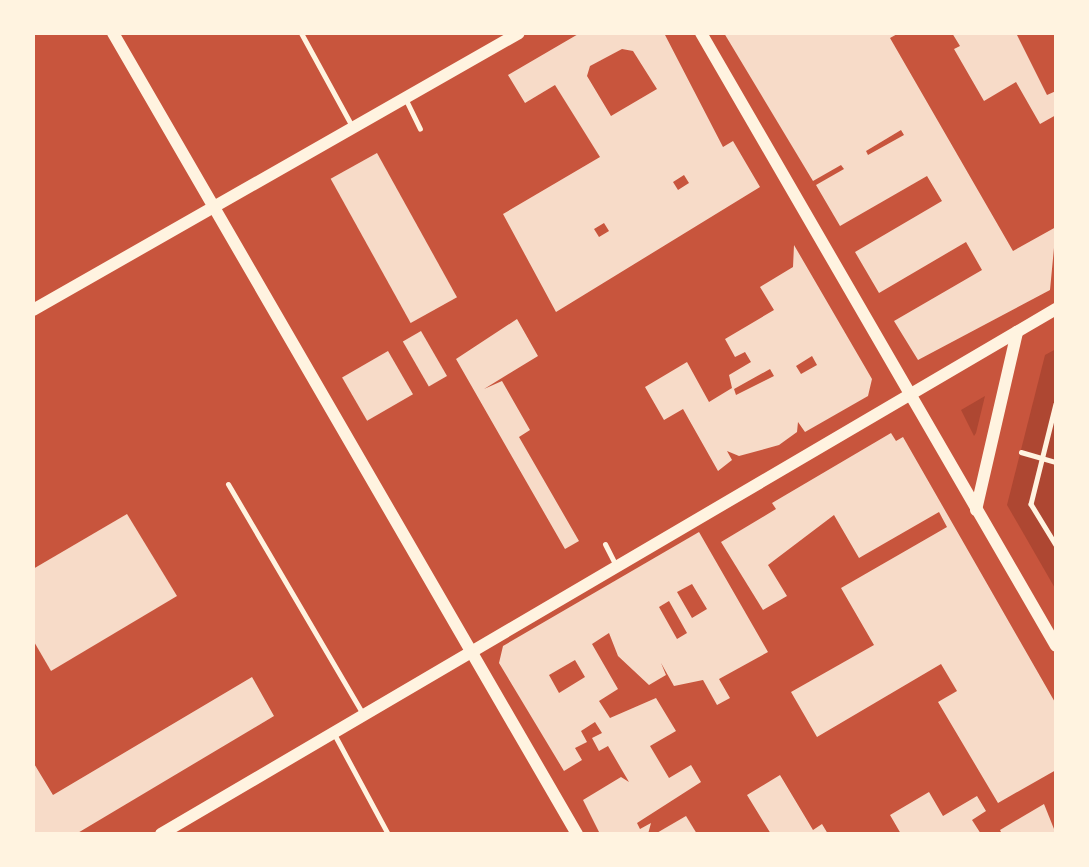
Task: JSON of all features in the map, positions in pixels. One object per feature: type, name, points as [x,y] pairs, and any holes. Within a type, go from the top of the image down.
[{"type":"street","points":[[113,33],[577,834]]},
{"type":"street","points":[[33,310],[519,33]]},
{"type":"street","points":[[701,33],[1056,646]]},
{"type":"street","points":[[160,834],[1056,309]]},
{"type":"street","points":[[976,510],[1017,332]]},
{"type":"lane","points":[[302,33],[354,128]]},
{"type":"lane","points":[[405,98],[420,129]]},
{"type":"lane","points":[[228,484],[363,714]]},
{"type":"lane","points":[[605,544],[616,566]]},
{"type":"lane","points":[[333,732],[388,834]]},
{"type":"path","points":[[1056,404],[1031,504],[1056,545]]},
{"type":"path","points":[[1021,452],[1056,462]]},
{"type":"shaded area","points":[[1056,349],[1056,590],[1007,505],[1045,355]]},
{"type":"shaded area","points":[[985,396],[976,433],[974,436],[961,410]]},
{"type":"building","points":[[580,33],[664,33],[723,147],[733,141],[760,187],[556,312],[503,214],[600,157],[555,85],[525,103],[508,75]],"holes":[[[622,49],[633,51],[657,89],[611,116],[587,76],[590,66]],[[684,175],[689,183],[678,190],[673,182]],[[604,223],[609,231],[599,237],[594,229]]]},
{"type":"building","points":[[724,33],[899,33],[890,38],[1013,251],[1056,227],[1050,290],[918,360],[894,321],[982,270],[966,242],[879,293],[855,252],[942,201],[927,176],[840,226],[816,185],[844,169],[841,165],[813,181]],"holes":[[[901,130],[904,135],[868,155],[866,151]]]},
{"type":"building","points":[[952,33],[1016,33],[1047,95],[1056,91],[1056,115],[1040,124],[1016,82],[984,101],[954,49],[960,46]]},
{"type":"building","points":[[377,153],[457,297],[411,323],[331,179]]},
{"type":"building","points":[[794,245],[872,379],[868,396],[805,432],[798,422],[797,432],[779,445],[739,456],[727,451],[732,460],[718,471],[683,409],[664,420],[645,387],[687,362],[709,402],[732,388],[729,375],[751,362],[745,352],[735,357],[725,339],[774,310],[760,287],[793,267]],"holes":[[[812,356],[817,365],[801,374],[796,366]],[[770,369],[774,376],[736,395],[734,389]]]},
{"type":"building","points":[[517,319],[538,356],[484,389],[502,381],[530,430],[519,437],[579,541],[565,549],[456,359]]},
{"type":"building","points":[[421,331],[447,376],[429,387],[403,342]]},
{"type":"building","points":[[388,351],[413,394],[367,421],[342,378]]},
{"type":"building","points":[[891,433],[896,441],[903,437],[1056,704],[1056,770],[998,803],[938,702],[957,691],[941,664],[817,737],[791,692],[874,645],[841,588],[947,527],[939,512],[859,558],[834,515],[768,565],[787,596],[763,610],[721,542],[776,509],[772,503]]},
{"type":"building","points":[[127,514],[177,596],[51,671],[33,640],[33,569]]},
{"type":"building","points":[[699,532],[768,652],[719,679],[730,698],[717,705],[703,680],[674,686],[661,663],[666,675],[649,685],[618,656],[609,633],[592,644],[618,689],[599,701],[610,718],[656,698],[676,731],[650,746],[669,778],[691,765],[701,782],[637,823],[640,829],[651,823],[648,834],[600,834],[583,800],[621,777],[629,782],[608,746],[599,751],[592,738],[602,733],[595,722],[581,731],[587,742],[575,748],[582,760],[564,771],[499,663],[503,646]],"holes":[[[692,584],[707,609],[692,618],[677,592]],[[669,601],[687,633],[677,639],[659,607]],[[575,660],[585,677],[559,693],[549,675]]]},
{"type":"building","points":[[252,677],[274,716],[76,834],[33,834],[33,762],[53,795]]},
{"type":"building","points":[[780,775],[813,830],[822,824],[828,834],[771,834],[747,795]]},
{"type":"building","points":[[929,792],[943,816],[977,796],[986,811],[972,820],[981,834],[901,834],[890,815]]},
{"type":"building","points":[[1044,804],[1056,834],[1002,834],[1000,830]]},
{"type":"building","points":[[686,816],[697,834],[655,834]]}]
